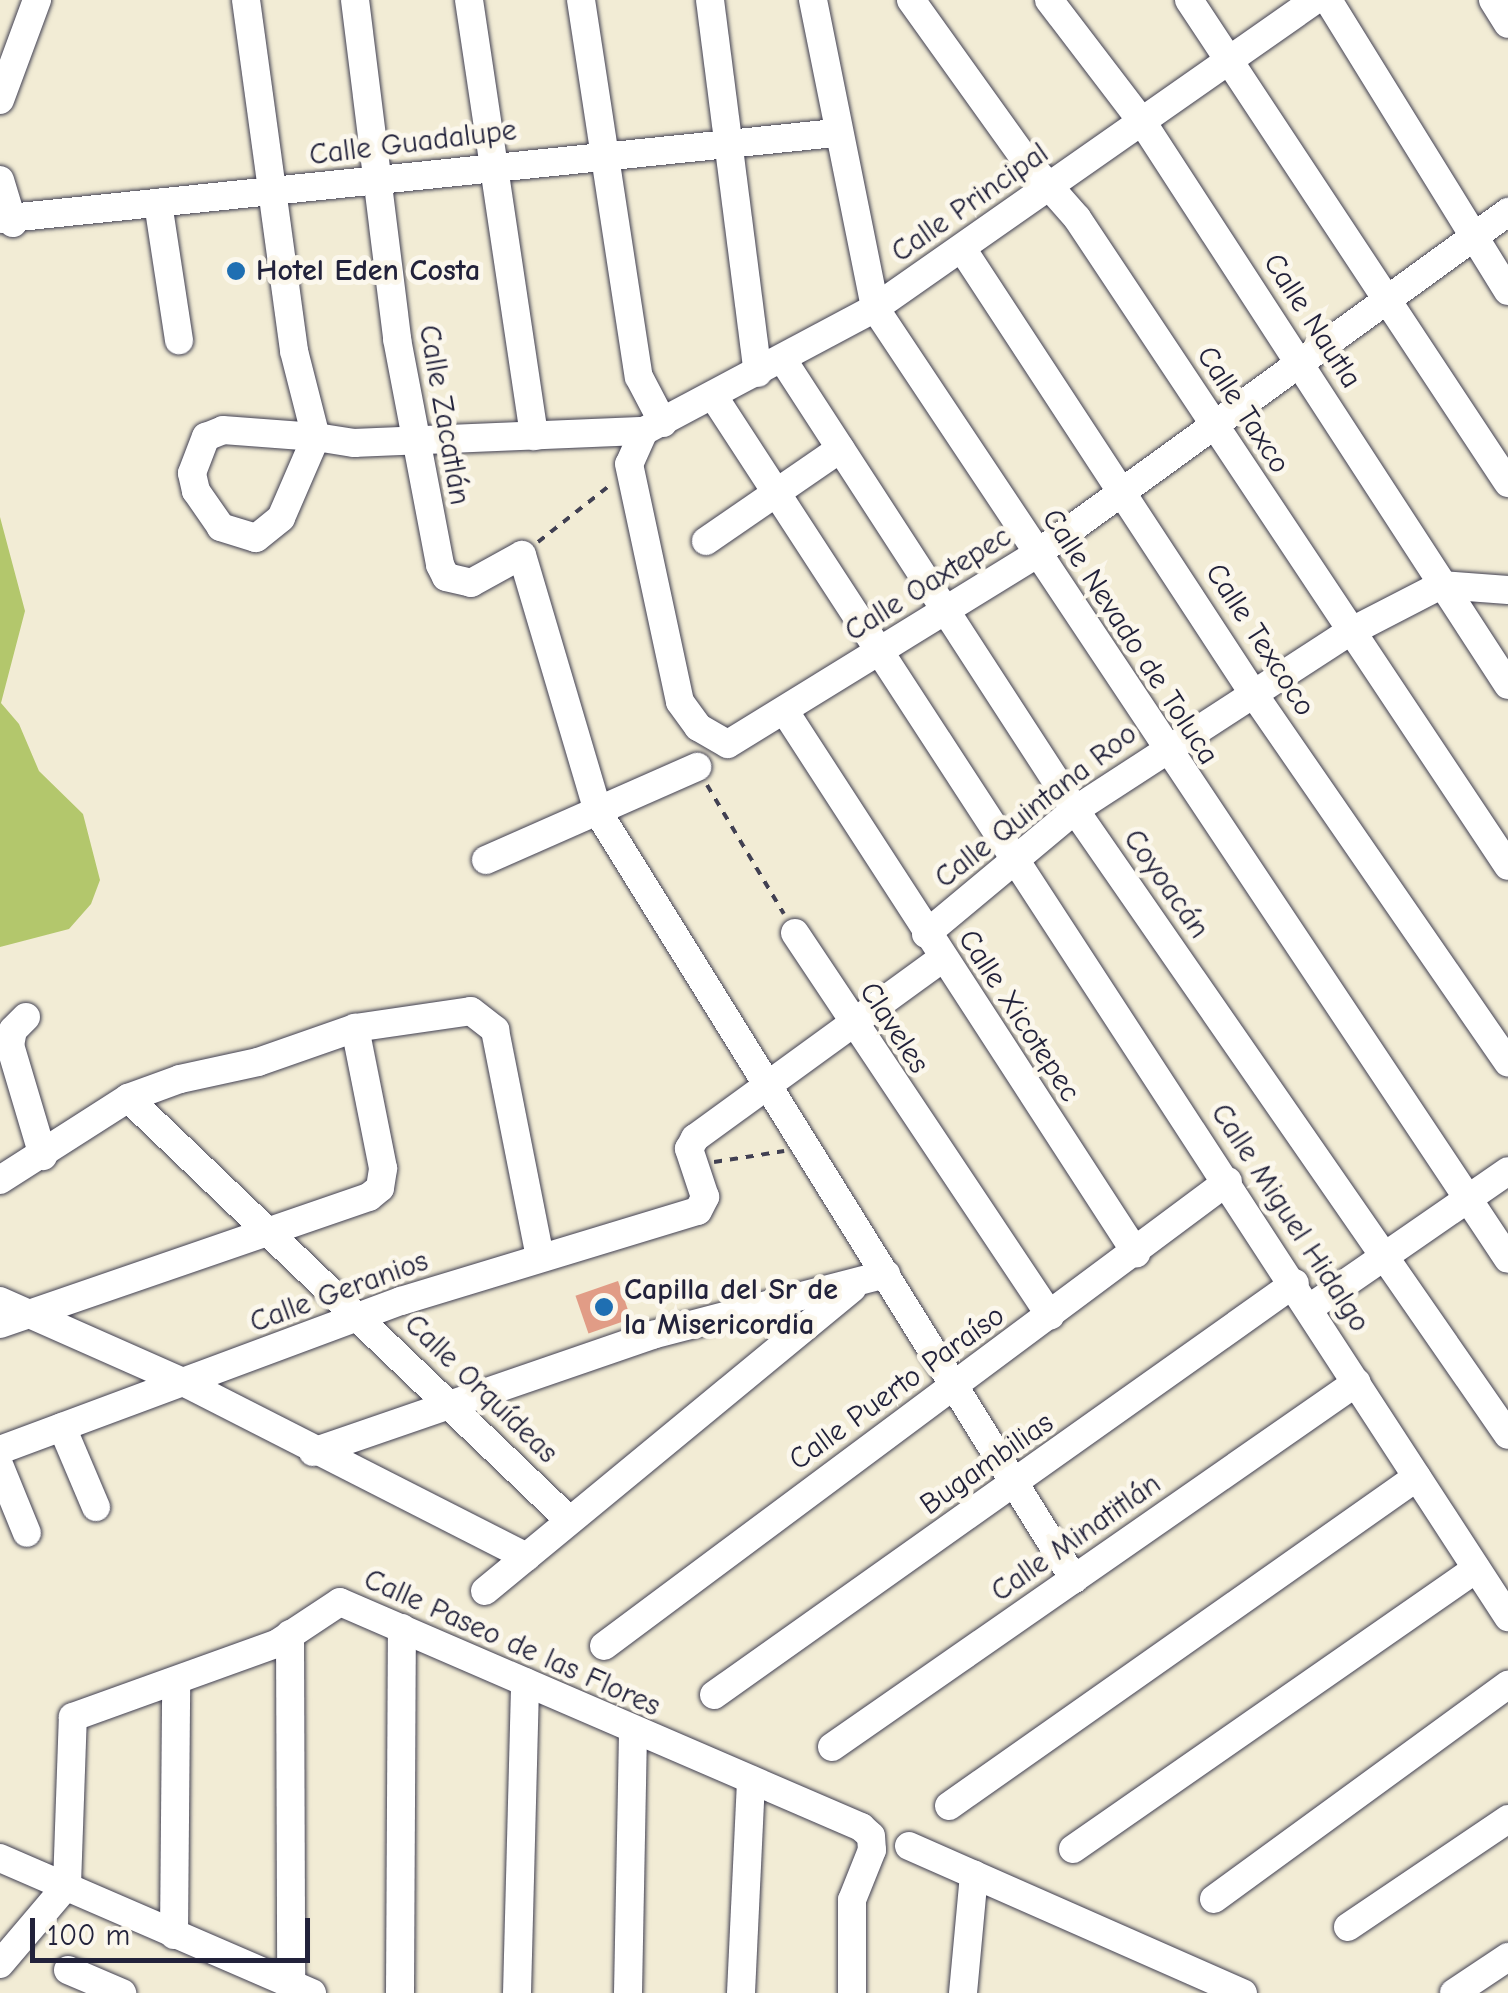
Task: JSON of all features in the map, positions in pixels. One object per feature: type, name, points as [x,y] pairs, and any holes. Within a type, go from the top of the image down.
[{"type":"street","points":[[0,100],[37,0]]},
{"type":"street","points":[[246,0],[294,352],[316,437]]},
{"type":"street","name":"Calle Zacatlán","points":[[356,0],[416,441],[446,577],[472,583],[522,554]]},
{"type":"street","points":[[469,0],[534,436]]},
{"type":"street","points":[[581,0],[600,152],[639,378],[654,427],[629,464]]},
{"type":"street","points":[[710,0],[758,373]]},
{"type":"street","name":"Calle Nevado de Toluca","points":[[813,0],[835,133],[875,308],[1163,749],[1508,1260]]},
{"type":"street","name":"Calle Taxco","points":[[910,0],[1051,188],[1214,424],[1348,633],[1508,866]]},
{"type":"street","name":"Calle Nautla","points":[[1050,0],[1143,123],[1508,685]]},
{"type":"street","points":[[1189,0],[1391,298],[1508,483]]},
{"type":"street","name":"Calle Principal","points":[[316,437],[281,518],[256,538],[221,527],[196,492],[196,453],[206,437],[224,430],[416,441],[654,427],[875,308],[1315,0]]},
{"type":"street","points":[[1328,0],[1508,291]]},
{"type":"street","points":[[1493,0],[1508,24]]},
{"type":"street","name":"Calle Guadalupe","points":[[7,221],[378,183],[600,152],[835,133]]},
{"type":"street","points":[[0,180],[7,221]]},
{"type":"street","points":[[158,203],[178,340]]},
{"type":"street","name":"Calle Oaxtepec","points":[[629,464],[680,702],[698,728],[728,744],[786,713],[1038,553],[1508,212]]},
{"type":"street","name":"Calle Texcoco","points":[[963,250],[1124,488],[1254,693],[1508,1062]]},
{"type":"street","name":"Coyoacán","points":[[784,360],[1075,810],[1508,1435]]},
{"type":"street","points":[[714,397],[880,653]]},
{"type":"street","points":[[706,541],[840,449]]},
{"type":"street","points":[[522,554],[598,812],[766,1090],[841,1203],[874,1277],[958,1384],[1074,1579]]},
{"type":"street","points":[[1441,586],[1508,590]]},
{"type":"street","name":"Calle Quintana Roo","points":[[926,934],[1013,857],[1163,749],[1348,633],[1441,586]]},
{"type":"street","name":"Calle Miguel Hidalgo","points":[[880,653],[1303,1295],[1508,1617]]},
{"type":"street","name":"Calle Xicotepec","points":[[786,713],[1136,1253]]},
{"type":"street","points":[[486,860],[697,767]]},
{"type":"street","name":"Claveles","points":[[795,932],[852,1026],[1050,1316]]},
{"type":"street","points":[[695,1164],[689,1149],[695,1138],[943,958]]},
{"type":"street","points":[[0,1180],[128,1098],[355,1028],[472,1011],[487,1017],[540,1256]]},
{"type":"street","points":[[26,1016],[13,1030],[10,1045],[43,1156]]},
{"type":"street","points":[[8,1313],[370,1198],[380,1188],[383,1168],[355,1028]]},
{"type":"street","name":"Calle Orquídeas","points":[[128,1098],[569,1520]]},
{"type":"street","name":"Calle Geranios","points":[[0,1450],[361,1317],[704,1205],[695,1164]]},
{"type":"street","name":"Bugambilias","points":[[714,1696],[1018,1484],[1303,1295],[1383,1257],[1508,1171]]},
{"type":"street","name":"Calle Puerto Paraíso","points":[[604,1646],[1228,1181]]},
{"type":"street","points":[[313,1452],[447,1402],[652,1335],[874,1277]]},
{"type":"street","points":[[486,1591],[874,1277]]},
{"type":"street","points":[[8,1313],[186,1384],[313,1452],[527,1557]]},
{"type":"street","name":"Calle Minatitlán","points":[[832,1747],[1357,1382]]},
{"type":"street","points":[[62,1427],[96,1508]]},
{"type":"street","points":[[0,1467],[27,1533]]},
{"type":"street","points":[[949,1806],[1417,1476]]},
{"type":"street","points":[[1073,1849],[1476,1569]]},
{"type":"street","name":"Calle Paseo de las Flores","points":[[66,1884],[73,1716],[176,1683],[290,1634],[340,1602],[872,1836],[852,1900],[852,1993]]},
{"type":"street","points":[[400,1993],[402,1628]]},
{"type":"street","points":[[0,1858],[299,1990],[290,1634]]},
{"type":"street","points":[[517,1993],[525,1682]]},
{"type":"street","points":[[174,1934],[176,1683]]},
{"type":"street","points":[[1214,1899],[1508,1685]]},
{"type":"street","points":[[628,1993],[633,1732]]},
{"type":"street","points":[[740,1993],[751,1780]]},
{"type":"street","points":[[1348,1927],[1508,1820]]},
{"type":"street","points":[[909,1846],[1243,1993]]},
{"type":"street","points":[[966,1992],[974,1876]]},
{"type":"street","points":[[0,1964],[66,1884]]},
{"type":"street","points":[[1454,1993],[1508,1957]]},
{"type":"street","points":[[68,1970],[122,1993]]},
{"type":"path","points":[[522,554],[629,464]]},
{"type":"path","points":[[697,767],[795,932]]},
{"type":"path","points":[[695,1164],[804,1148]]},
{"type":"green space","points":[[0,517],[25,611],[1,703],[19,724],[39,771],[83,814],[100,880],[91,904],[69,929],[0,947]]},
{"type":"building","name":"Capilla del Sr de la Misericordia","points":[[618,1281],[631,1319],[588,1333],[575,1296]]},
{"type":"place","name":"Hotel Eden Costa","points":[[236,271]]},
{"type":"place","name":"Capilla del Sr de la Misericordia","points":[[604,1307]]}]
